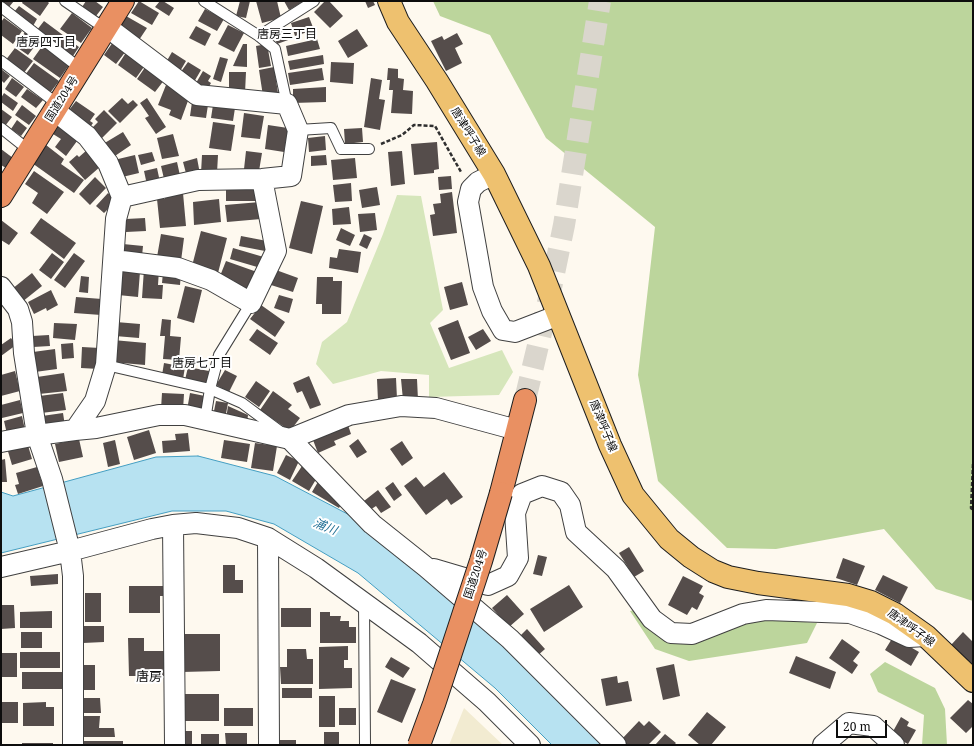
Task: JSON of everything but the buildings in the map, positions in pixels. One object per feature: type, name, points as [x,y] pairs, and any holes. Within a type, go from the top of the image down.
[{"type":"highway","name":"国道204号","points":[[1,196],[123,1]]},
{"type":"highway","name":"国道204号","points":[[419,745],[478,569],[501,493],[525,400]]},
{"type":"main road","name":"唐津呼子線","points":[[389,1],[398,22],[437,81],[494,174],[539,266],[610,445],[634,495],[669,539],[691,557],[712,570],[728,576],[758,583],[848,595],[871,602],[895,614],[926,636],[973,680]]},
{"type":"street","points":[[107,27],[197,95],[287,104],[298,130],[292,176],[262,179],[198,180],[122,197]]},
{"type":"street","points":[[55,111],[87,136],[108,163],[122,197],[116,219],[106,365],[95,401],[75,430]]},
{"type":"street","points":[[494,174],[478,182],[471,189],[468,202],[483,287],[492,310],[503,330],[515,332],[559,315]]},
{"type":"street","points":[[114,260],[178,268],[212,280],[251,303],[276,251],[262,179]]},
{"type":"street","points":[[1,286],[18,309],[22,322],[24,353],[37,435],[52,479],[70,551],[73,576],[73,745]]},
{"type":"street","points":[[290,439],[349,415],[401,406],[436,408],[517,430]]},
{"type":"street","points":[[1,442],[37,435],[96,428],[159,415],[185,415],[290,439],[372,524],[426,567],[510,639],[616,745]]},
{"type":"street","points":[[426,567],[488,585],[508,576],[518,558],[515,513],[522,494],[542,486],[561,492],[570,506],[576,532],[616,569],[652,619],[671,633],[692,634],[743,614],[766,610],[850,614],[881,624],[909,637],[926,636]]},
{"type":"street","points":[[1,567],[173,525],[196,523],[238,528],[268,538],[316,568],[419,643],[488,702],[530,745]]},
{"type":"street","points":[[173,525],[175,745]]},
{"type":"street","points":[[268,538],[269,745]]},
{"type":"street","points":[[823,745],[849,723],[873,726],[894,745]]},
{"type":"lane","points":[[65,1],[97,23],[107,27]]},
{"type":"lane","points":[[204,1],[259,36],[275,49],[287,104]]},
{"type":"lane","points":[[259,36],[314,1]]},
{"type":"lane","points":[[1,7],[81,69]]},
{"type":"lane","points":[[1,61],[51,99],[55,111]]},
{"type":"lane","points":[[1,128],[30,151]]},
{"type":"lane","points":[[298,130],[331,128],[340,149],[369,149]]},
{"type":"lane","points":[[206,420],[210,389],[219,355],[251,303]]},
{"type":"lane","points":[[106,365],[210,389],[242,403],[290,439]]},
{"type":"lane","points":[[364,603],[365,745]]},
{"type":"path","points":[[369,149],[402,135],[414,125],[435,126],[471,189]]},
{"type":"path","points":[[973,464],[971,508],[973,510]]},
{"type":"shaded area","points":[[464,708],[503,745],[449,745]]},
{"type":"green space","points":[[433,1],[973,1],[973,601],[936,589],[884,529],[776,549],[727,548],[658,481],[638,375],[655,227],[546,138],[490,35],[440,16]]},
{"type":"green space","points":[[397,195],[421,196],[443,310],[430,323],[449,368],[502,350],[513,372],[499,395],[429,397],[429,375],[381,371],[333,384],[316,364],[322,342],[347,322],[383,234]]},
{"type":"green space","points":[[647,607],[677,627],[769,619],[817,623],[807,643],[689,661],[655,649],[630,611]]},
{"type":"green space","points":[[885,662],[935,688],[945,709],[947,745],[922,745],[924,715],[878,692],[870,674]]},
{"type":"water","name":"浦川","points":[[198,456],[275,476],[359,520],[445,585],[603,745],[552,745],[495,688],[358,573],[274,524],[226,511],[172,511],[1,553],[1,492],[13,496],[156,457]]},
{"type":"tunnel","points":[[525,400],[546,312],[564,225],[600,1]]},
{"type":"district","name":"唐房三丁目","points":[[287,35]]},
{"type":"district","name":"唐房四丁目","points":[[46,43]]},
{"type":"district","name":"唐房七丁目","points":[[202,364]]},
{"type":"district","name":"唐房","points":[[149,677]]}]
